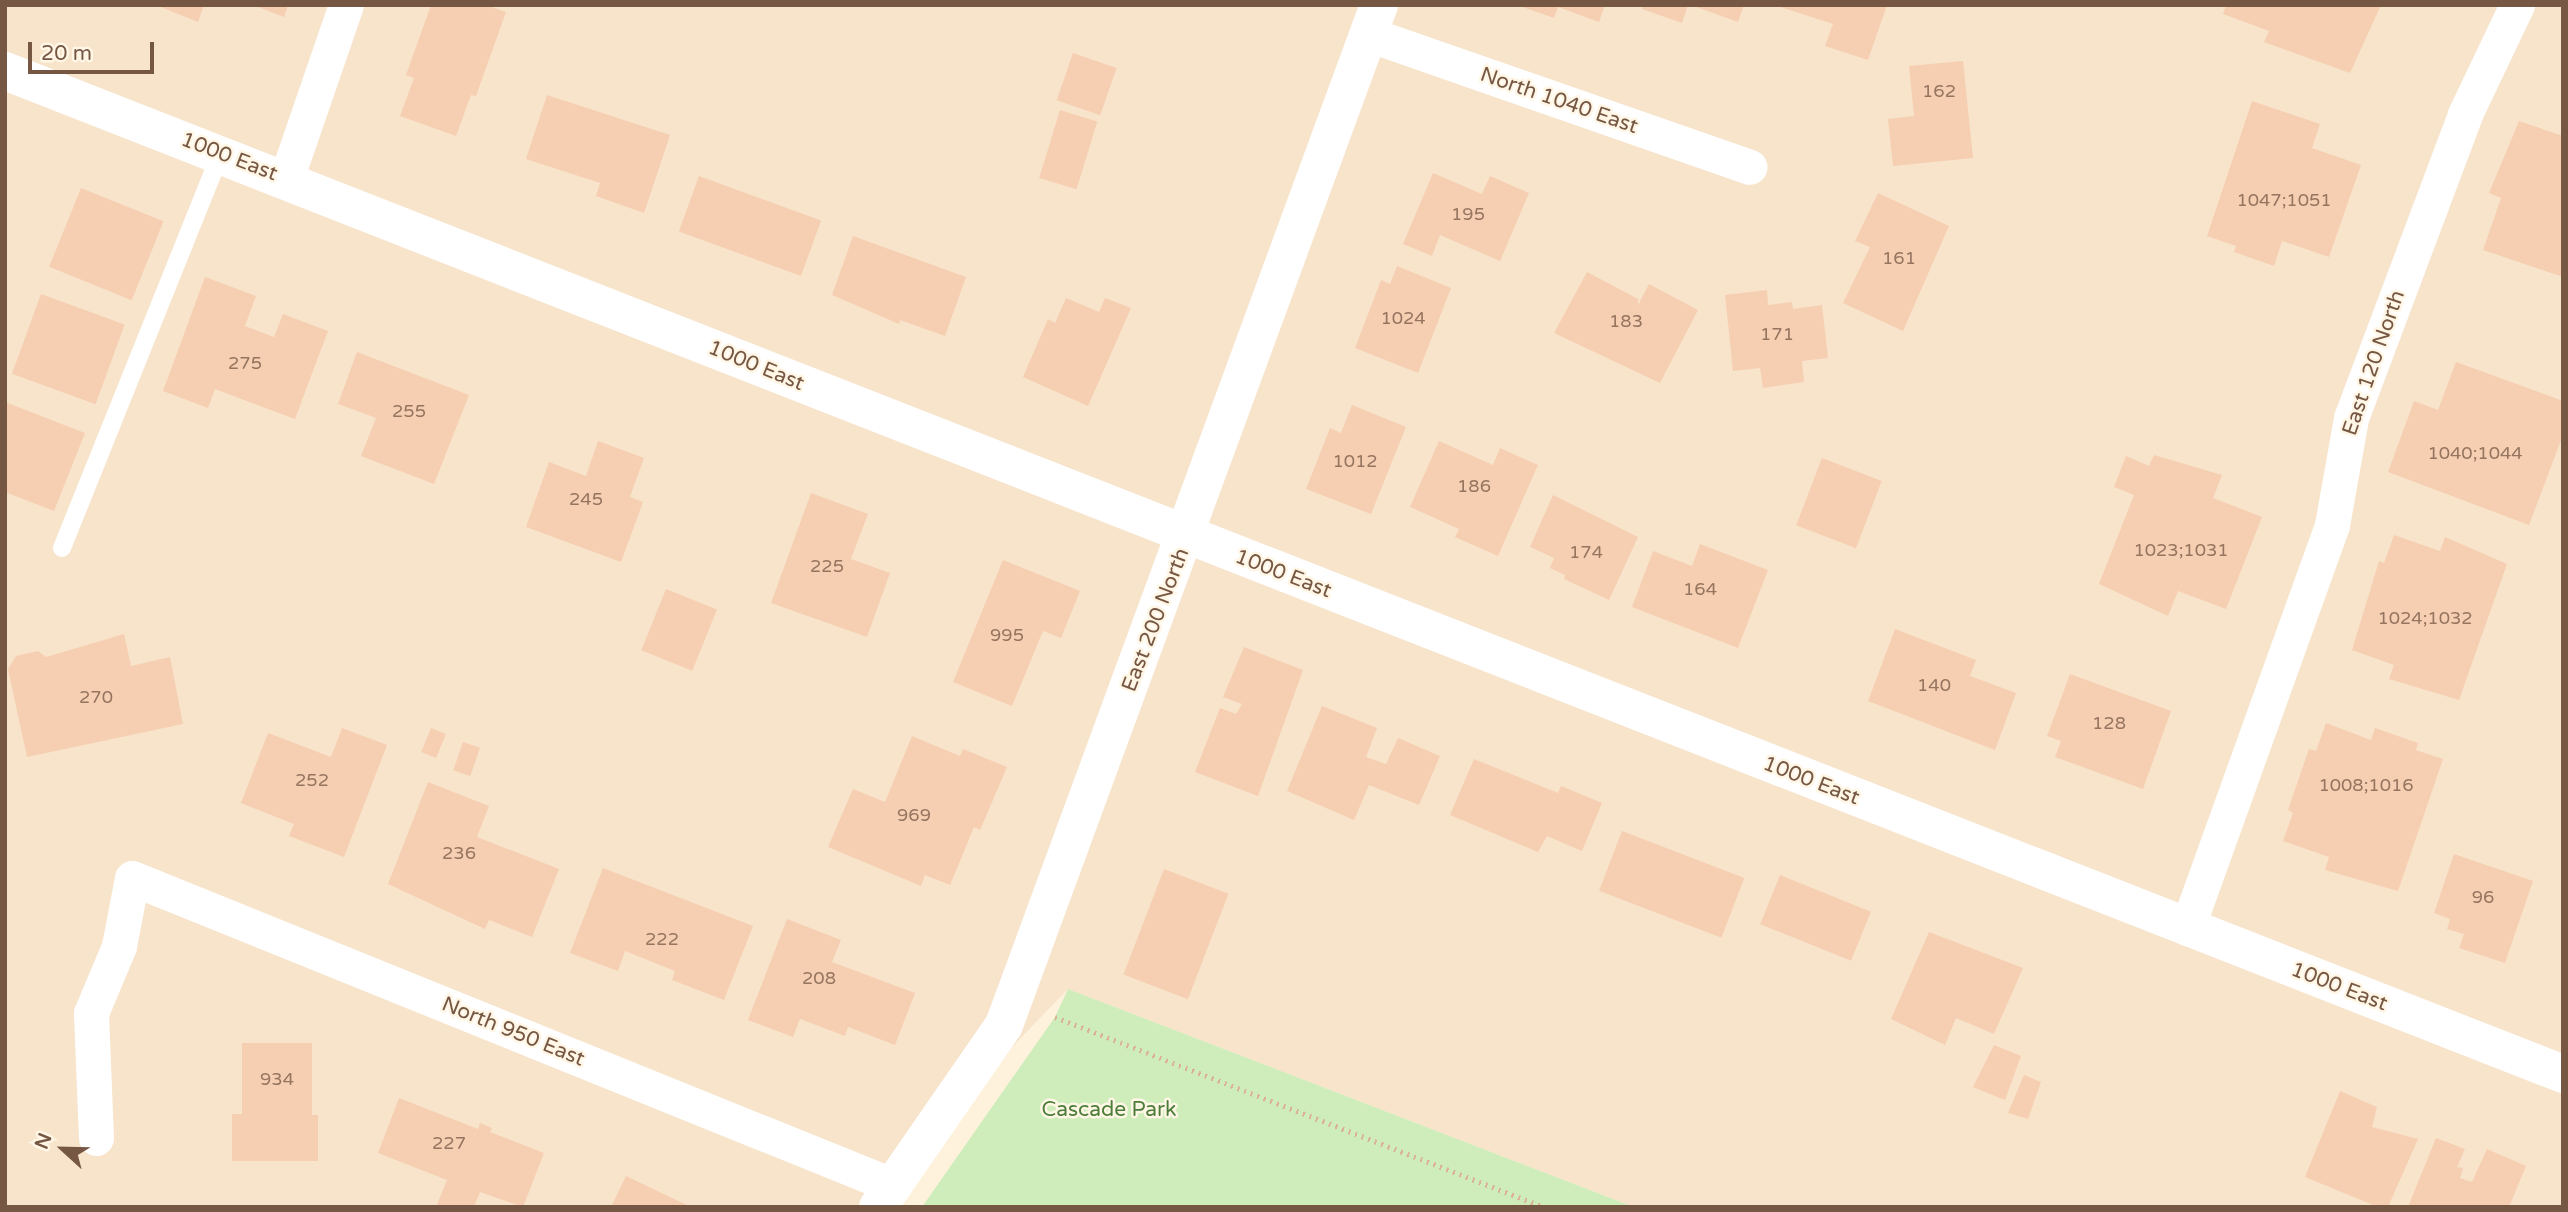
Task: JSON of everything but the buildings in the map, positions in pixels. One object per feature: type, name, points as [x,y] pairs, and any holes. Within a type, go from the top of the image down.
[{"type":"street","points":[[286,179],[346,5]]},
{"type":"street","name":"East 120 North","points":[[2187,928],[2332,525],[2351,418],[2465,114],[2517,5]]},
{"type":"street","name":"North 1040 East","points":[[1374,20],[1749,167]]},
{"type":"street","name":"East 200 North","points":[[886,1196],[1004,1025],[1187,536],[1374,20]]},
{"type":"street","name":"1000 East","points":[[5,71],[2563,1074]]},
{"type":"street","name":"North 950 East","points":[[96,1138],[91,1013],[119,946],[132,878],[886,1196]]},
{"type":"lane","points":[[62,548],[220,154]]},
{"type":"path","points":[[1055,1017],[1544,1207]]},
{"type":"shaded area","points":[[5,5],[2563,5],[2563,1207],[1634,1207],[1068,989],[858,1207],[5,1207]]},
{"type":"green space","name":"Cascade Park","points":[[1068,989],[1634,1207],[922,1207],[1055,1017]]}]
